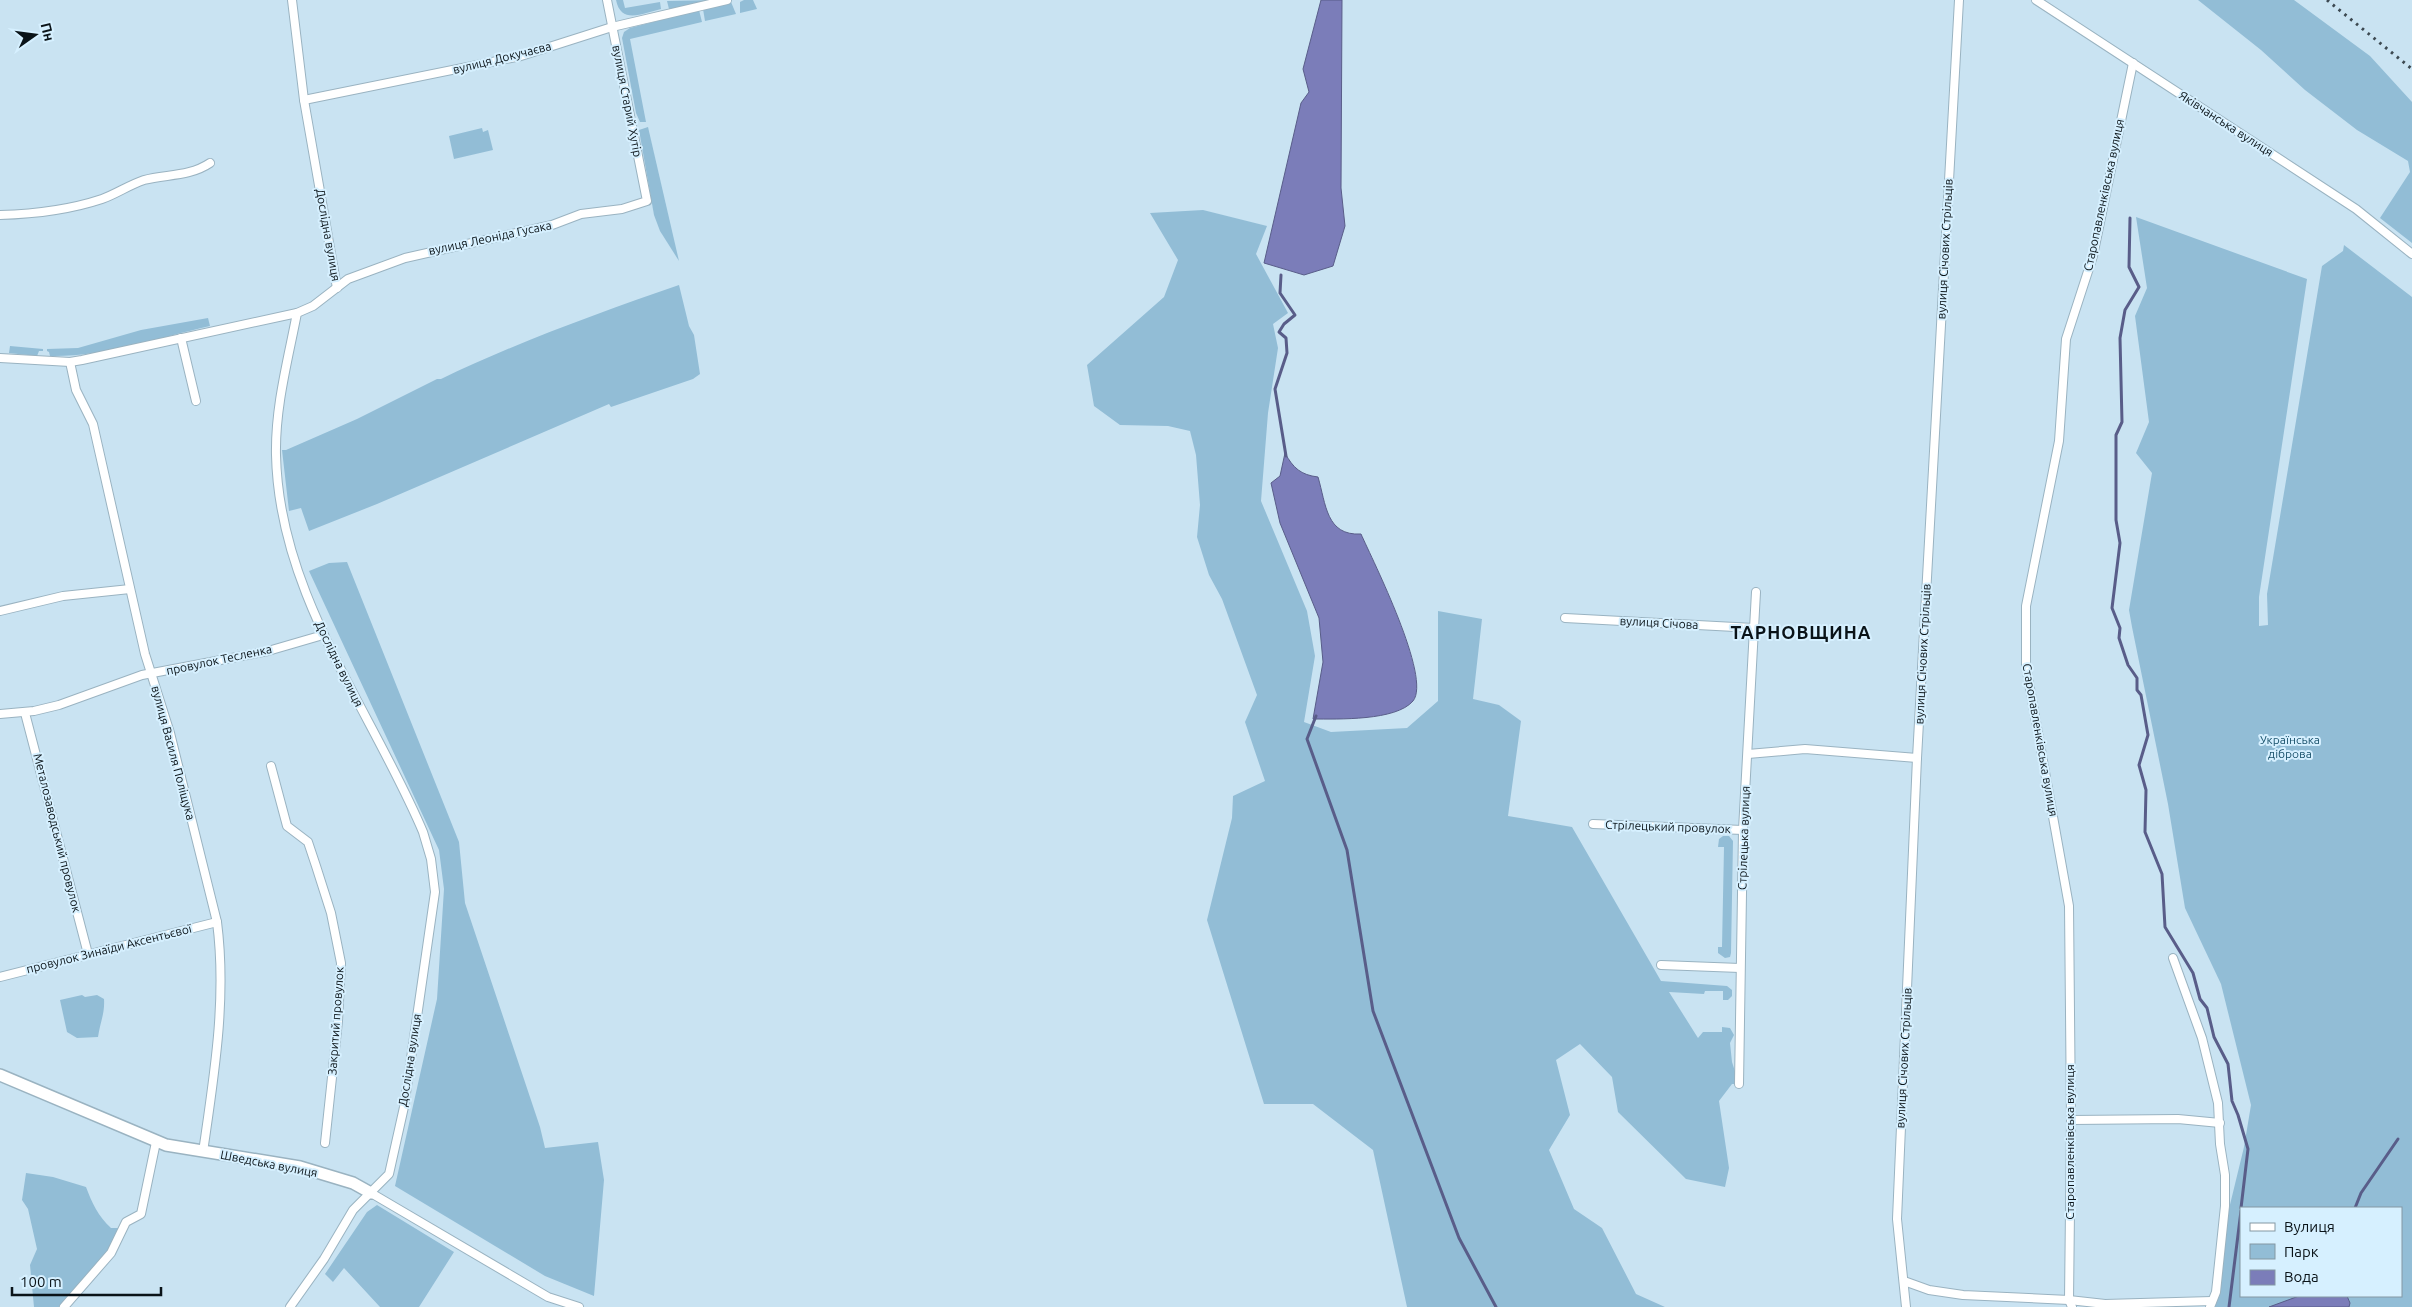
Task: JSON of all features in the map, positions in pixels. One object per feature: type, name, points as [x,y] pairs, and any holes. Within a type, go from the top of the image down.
[{"type":"street","name":"Дослідна вулиця","points":[[290,1307],[304,1289],[353,1210],[389,1174],[405,1098],[434,901],[434,882],[429,848],[417,818],[323,636],[289,536],[277,470],[278,414],[297,313],[313,306],[337,288],[304,100],[292,0]]},
{"type":"street","name":"вулиця Старий Хутір","points":[[608,0],[647,201]]},
{"type":"street","name":"вулиця Докучаєва","points":[[304,100],[521,56],[612,27],[727,0]]},
{"type":"street","name":"вулиця Січових Стрільців","points":[[1906,1307],[1897,1219],[1917,758],[1959,0]]},
{"type":"street","name":"Яківчанська вулиця","points":[[2036,0],[2356,209],[2412,254]]},
{"type":"street","name":"Старопавленківська вулиця","points":[[2070,1303],[2072,1120],[2069,906],[2026,666],[2026,606],[2059,441],[2066,340],[2093,256],[2133,63]]},
{"type":"street","points":[[0,215],[64,209],[105,198],[141,181],[181,174],[203,168],[210,163]]},
{"type":"street","name":"вулиця Леоніда Гусака","points":[[337,288],[348,279],[423,252],[473,244],[562,222],[581,214],[622,209],[647,201]]},
{"type":"street","points":[[0,358],[70,362],[117,354],[297,313]]},
{"type":"street","points":[[181,338],[196,402]]},
{"type":"street","name":"вулиця Василя Поліщука","points":[[70,362],[76,390],[93,424],[151,673],[170,733],[218,922],[222,976],[220,1018],[203,1152]]},
{"type":"street","points":[[0,611],[64,596],[130,589]]},
{"type":"street","name":"Стрілецька вулиця","points":[[1739,1084],[1743,830],[1756,592]]},
{"type":"street","name":"вулиця Січова","points":[[1565,618],[1754,628]]},
{"type":"street","name":"провулок Тесленка","points":[[0,714],[26,713],[59,705],[151,673],[268,651],[323,636]]},
{"type":"street","name":"Металозаводський провулок","points":[[26,713],[88,954]]},
{"type":"street","points":[[1748,754],[1805,749],[1917,758]]},
{"type":"street","name":"Закритий провулок","points":[[271,766],[287,826],[308,842],[333,921],[341,963],[337,1029],[325,1143]]},
{"type":"street","name":"Стрілецький провулок","points":[[1593,824],[1743,830]]},
{"type":"street","name":"провулок Зинаїди Аксентьєвої","points":[[0,977],[218,922]]},
{"type":"street","points":[[1904,1281],[1929,1290],[1962,1295],[2070,1303],[2211,1304],[2216,1292],[2225,1206],[2218,1103],[2202,1038],[2173,958]]},
{"type":"street","points":[[1661,965],[1740,968]]},
{"type":"street","name":"Шведська вулиця","points":[[0,1075],[156,1142],[172,1147],[300,1167],[353,1183],[548,1297],[579,1307]]},
{"type":"street","points":[[2072,1120],[2178,1119],[2220,1123]]},
{"type":"street","points":[[64,1307],[111,1253],[126,1222],[141,1214],[156,1142]]},
{"type":"green space","points":[[616,0],[623,0],[625,8],[660,2],[661,9],[640,15],[628,15],[619,8]]},
{"type":"green space","points":[[716,0],[675,10],[674,8],[669,9],[667,1]]},
{"type":"green space","points":[[753,0],[757,9],[740,13],[740,2]]},
{"type":"green space","points":[[2198,0],[2294,0],[2370,56],[2412,102],[2412,243],[2380,218],[2410,172],[2408,161],[2357,130],[2305,90],[2261,50]]},
{"type":"green space","points":[[731,2],[736,14],[705,21],[703,9]]},
{"type":"green space","points":[[699,10],[702,22],[630,39],[646,122],[640,122],[636,113],[622,38],[624,32],[630,28]]},
{"type":"green space","points":[[648,127],[679,261],[660,231],[654,215],[639,130]]},
{"type":"green space","points":[[482,128],[483,132],[488,130],[493,150],[454,159],[449,136]]},
{"type":"green space","points":[[1203,210],[1267,226],[1256,254],[1288,313],[1273,324],[1278,348],[1268,413],[1261,501],[1307,611],[1315,656],[1304,722],[1331,732],[1407,728],[1438,701],[1438,611],[1482,619],[1473,699],[1499,705],[1521,721],[1508,816],[1572,827],[1661,981],[1727,986],[1732,990],[1732,996],[1728,1000],[1723,1000],[1723,991],[1705,991],[1704,994],[1669,992],[1698,1038],[1703,1032],[1722,1032],[1722,1027],[1730,1028],[1734,1035],[1730,1043],[1732,1062],[1739,1084],[1732,1084],[1719,1101],[1729,1168],[1725,1187],[1686,1179],[1618,1112],[1612,1077],[1580,1044],[1556,1060],[1570,1115],[1549,1150],[1574,1209],[1602,1228],[1636,1294],[1665,1307],[1407,1307],[1373,1150],[1313,1104],[1264,1104],[1207,920],[1232,818],[1233,796],[1265,781],[1245,722],[1257,695],[1222,599],[1209,575],[1197,537],[1200,505],[1196,455],[1190,431],[1168,426],[1120,425],[1094,406],[1087,365],[1164,297],[1178,260],[1150,213]]},
{"type":"green space","name":"Українська діброва","points":[[2136,217],[2307,279],[2259,597],[2259,626],[2268,625],[2267,594],[2322,266],[2343,251],[2344,245],[2412,297],[2412,1307],[2215,1307],[2227,1217],[2244,1147],[2251,1105],[2221,984],[2185,908],[2168,804],[2129,610],[2152,473],[2136,453],[2149,422],[2135,316],[2147,288]]},
{"type":"green space","points":[[679,285],[689,326],[694,335],[700,374],[693,379],[611,407],[609,404],[377,504],[309,531],[301,508],[289,511],[282,450],[286,450],[357,419],[437,379],[441,379],[529,340]]},
{"type":"green space","points":[[208,318],[210,326],[111,350],[50,356],[47,351],[47,349],[78,348],[141,330]]},
{"type":"green space","points":[[10,346],[43,349],[43,351],[39,351],[37,356],[9,353]]},
{"type":"green space","points":[[347,562],[459,842],[465,903],[540,1127],[545,1148],[598,1142],[604,1180],[594,1296],[545,1276],[395,1186],[437,999],[444,889],[439,850],[309,571],[329,563]]},
{"type":"green space","points":[[1723,836],[1729,836],[1733,841],[1731,953],[1730,957],[1725,958],[1718,953],[1718,947],[1722,947],[1724,847],[1718,847],[1719,839]]},
{"type":"green space","points":[[82,995],[85,997],[97,995],[104,999],[98,1037],[77,1038],[67,1032],[60,1000]]},
{"type":"green space","points":[[26,1173],[53,1177],[86,1187],[102,1219],[111,1228],[121,1228],[114,1245],[61,1307],[34,1307],[30,1265],[37,1249],[28,1209],[22,1200]]},
{"type":"green space","points":[[377,1205],[454,1252],[419,1307],[380,1307],[344,1268],[333,1282],[325,1274],[367,1212]]},
{"type":"water","points":[[1321,0],[1342,0],[1341,188],[1345,226],[1333,266],[1304,275],[1264,263],[1301,103],[1309,92],[1303,69]]},
{"type":"water","points":[[1285,453],[1298,470],[1307,475],[1318,477],[1329,516],[1334,524],[1341,530],[1349,533],[1361,534],[1399,619],[1415,669],[1417,688],[1413,701],[1405,708],[1366,718],[1313,719],[1323,662],[1319,618],[1280,523],[1271,483],[1280,476]]},
{"type":"water","points":[[2296,1297],[2347,1297],[2350,1303],[2349,1307],[2269,1307]]},
{"type":"waterway","points":[[2130,218],[2129,267],[2139,287],[2125,310],[2120,338],[2122,422],[2116,435],[2116,520],[2120,543],[2112,608],[2120,628],[2119,638],[2128,665],[2137,678],[2137,690],[2141,695],[2148,735],[2139,765],[2146,790],[2145,832],[2162,874],[2165,927],[2193,973],[2200,999],[2207,1008],[2214,1037],[2228,1064],[2232,1101],[2248,1149],[2241,1207]]},
{"type":"waterway","points":[[1281,275],[1280,293],[1295,315],[1284,324],[1279,332],[1286,338],[1287,353],[1275,389],[1286,456]]},
{"type":"waterway","points":[[1316,716],[1307,739],[1347,850],[1373,1011],[1459,1238],[1496,1307]]},
{"type":"waterway","points":[[2355,1207],[2361,1193],[2398,1139]]},
{"type":"waterway","points":[[2229,1307],[2240,1219]]},
{"type":"railway","points":[[2327,0],[2412,69]]},
{"type":"district","name":"ТАРНОВЩИНА","points":[[1801,633]]}]
